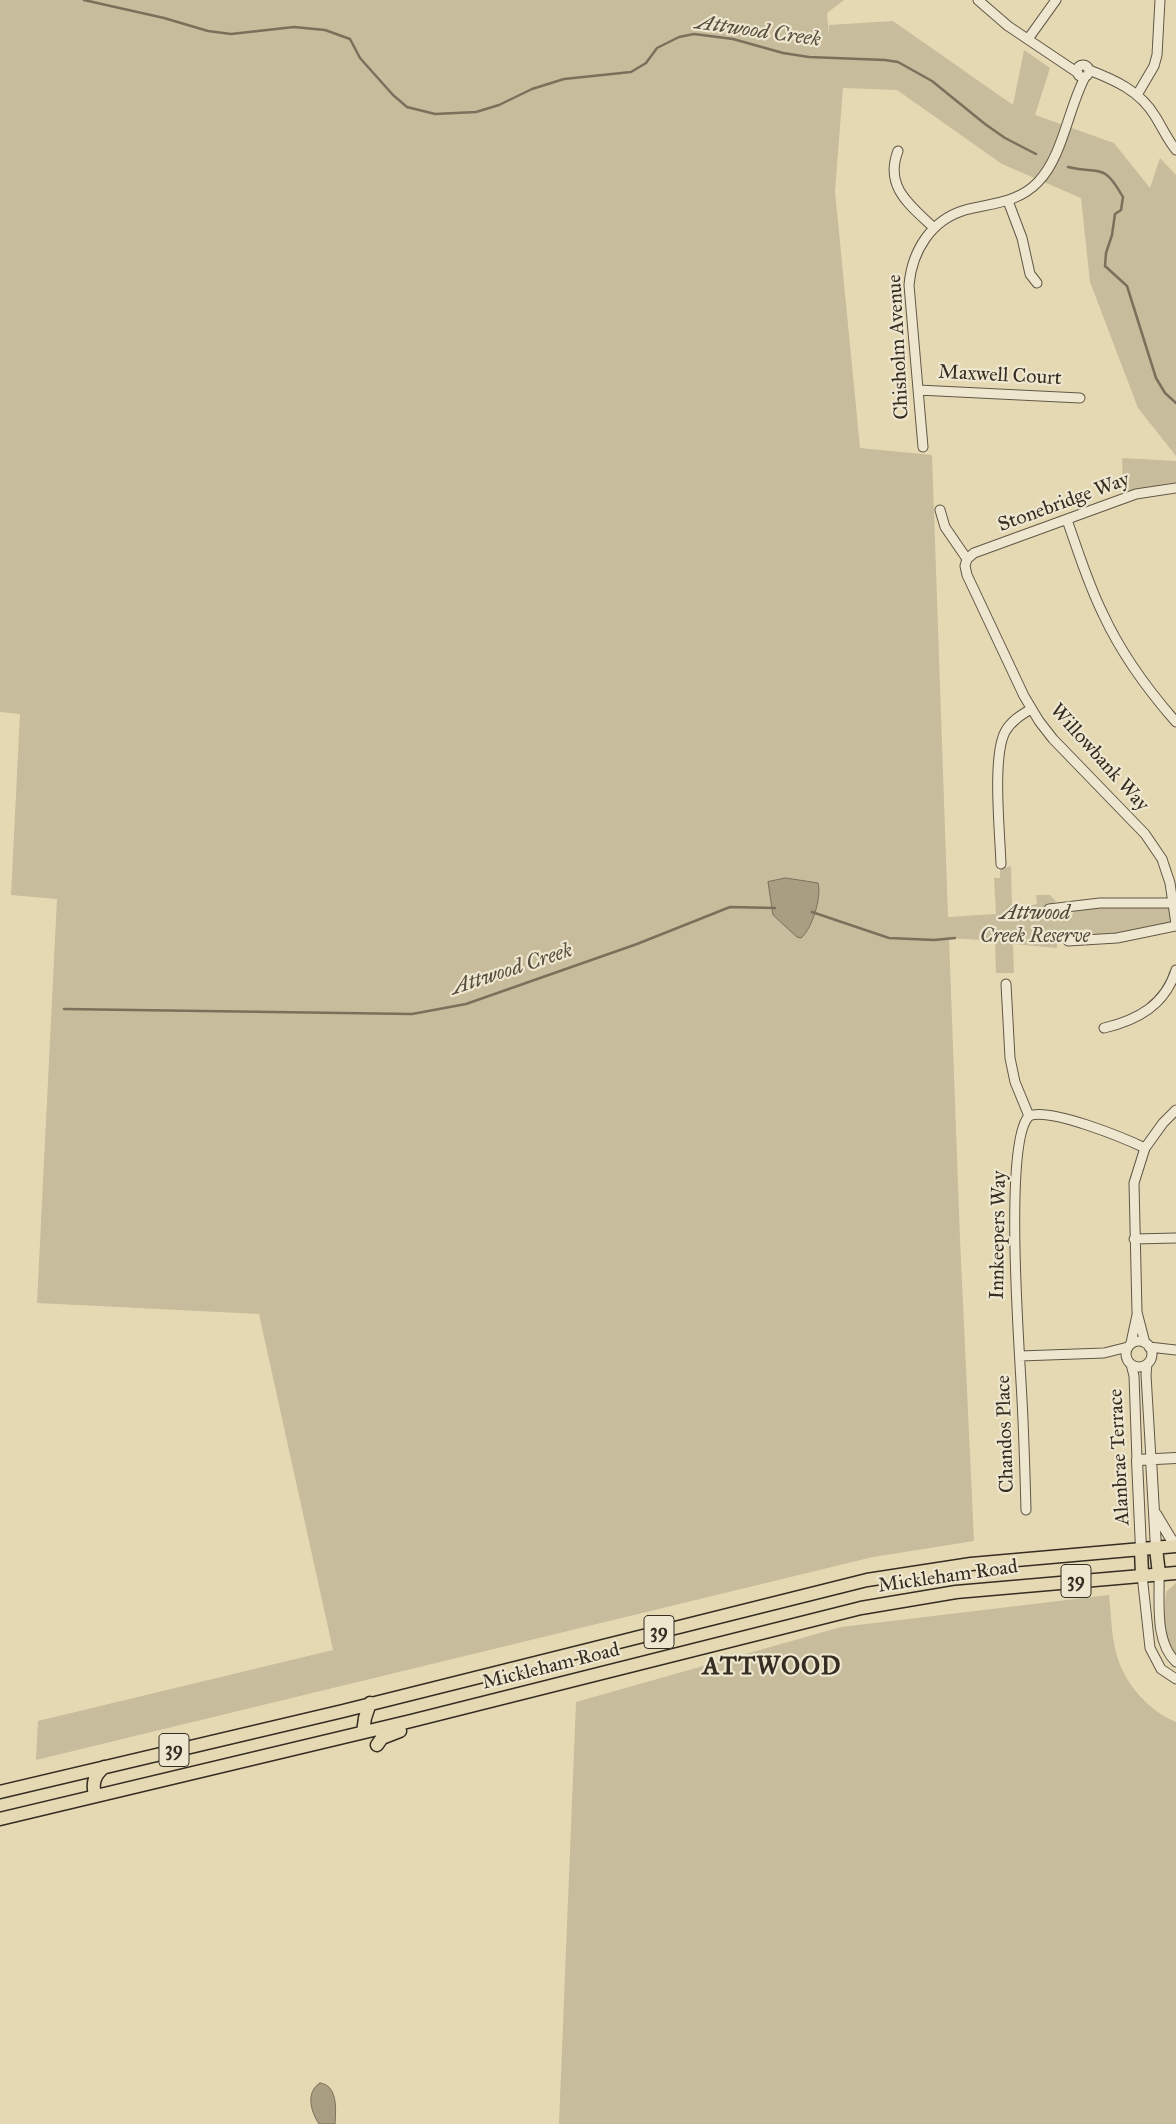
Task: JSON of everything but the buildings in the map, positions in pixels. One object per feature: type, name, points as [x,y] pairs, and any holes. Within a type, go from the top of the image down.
[{"type":"main road","name":"Mickleham Road","points":[[0,1792],[867,1580],[971,1564],[1176,1545]]},
{"type":"main road","points":[[1156,1548],[1159,1574]]},
{"type":"main road","points":[[1141,1549],[1142,1575]]},
{"type":"main road","name":"Mickleham Road","points":[[0,1819],[411,1722],[861,1608],[956,1592],[1176,1573]]},
{"type":"main road","points":[[370,1703],[377,1729]]},
{"type":"main road","points":[[363,1732],[370,1703]]},
{"type":"main road","points":[[377,1745],[382,1738],[402,1730],[411,1722]]},
{"type":"main road","points":[[95,1796],[94,1781],[97,1773],[104,1767]]},
{"type":"street","points":[[978,0],[994,15],[1061,61],[1083,73],[1108,77],[1137,94],[1154,114],[1176,150]]},
{"type":"street","points":[[1028,39],[1056,0]]},
{"type":"street","points":[[1137,94],[1148,78],[1156,60],[1160,0]]},
{"type":"street","name":"Chisholm Avenue","points":[[923,447],[910,300],[911,270],[922,243],[934,228],[953,215],[1008,201],[1030,189],[1044,175],[1058,148],[1083,73]]},
{"type":"street","points":[[898,151],[893,170],[896,186],[934,228]]},
{"type":"street","points":[[1008,201],[1022,238],[1030,274],[1037,283]]},
{"type":"street","name":"Maxwell Court","points":[[918,390],[1080,398]]},
{"type":"street","name":"Stonebridge Way","points":[[966,559],[974,553],[1136,494],[1176,488]]},
{"type":"street","name":"Willowbank Way","points":[[940,510],[945,528],[966,559],[967,575],[1031,709],[1054,739],[1155,846],[1167,873],[1174,904],[1176,925]]},
{"type":"street","points":[[1067,520],[1096,600],[1118,643],[1130,663],[1176,722]]},
{"type":"street","points":[[1002,864],[998,752],[1010,725],[1031,709]]},
{"type":"street","points":[[1049,909],[1100,903],[1174,904]]},
{"type":"street","points":[[1068,941],[1117,938],[1176,925]]},
{"type":"street","points":[[1104,1028],[1135,1019],[1154,1006],[1170,986],[1176,970]]},
{"type":"street","points":[[1006,984],[1010,1058],[1015,1082],[1029,1116],[1036,1114],[1099,1128],[1145,1148]]},
{"type":"street","points":[[1128,1361],[1137,1312],[1134,1183],[1145,1148],[1162,1123],[1176,1110]]},
{"type":"street","name":"Innkeepers Way","points":[[1020,1356],[1015,1295],[1015,1187],[1020,1139],[1023,1125],[1029,1116]]},
{"type":"street","points":[[1134,1239],[1176,1238]]},
{"type":"street","points":[[1137,1312],[1147,1345],[1149,1360]]},
{"type":"street","points":[[1020,1356],[1104,1353],[1138,1341],[1147,1345],[1175,1350]]},
{"type":"street","points":[[1104,1353],[1139,1367],[1149,1360],[1175,1350]]},
{"type":"street","name":"Chandos Place","points":[[1020,1356],[1026,1510]]},
{"type":"street","name":"Alanbrae Terrace","points":[[1149,1360],[1146,1375],[1156,1548]]},
{"type":"street","name":"Alanbrae Terrace","points":[[1128,1361],[1134,1376],[1141,1549]]},
{"type":"street","points":[[1137,1460],[1176,1458]]},
{"type":"street","points":[[1154,1509],[1159,1521],[1176,1545]]},
{"type":"street","points":[[1159,1574],[1161,1634],[1164,1648],[1176,1662]]},
{"type":"street","points":[[1142,1575],[1150,1648],[1161,1669],[1176,1679]]},
{"type":"green space","name":"Attwood Creek Reserve","points":[[0,0],[844,0],[827,13],[829,36],[829,25],[893,21],[1013,105],[1024,50],[1050,68],[1035,115],[1114,143],[1150,188],[1160,158],[1176,175],[1176,456],[1138,408],[1090,282],[1081,198],[1002,164],[897,90],[843,88],[835,191],[860,448],[932,455],[948,917],[996,914],[994,878],[1000,878],[1000,869],[1011,866],[1012,909],[1037,904],[1036,895],[1050,895],[1056,901],[1051,907],[1064,913],[1067,918],[1071,918],[1074,911],[1078,908],[1170,907],[1173,922],[1140,933],[1093,936],[1088,929],[1084,929],[1079,936],[1067,936],[1057,941],[1057,948],[1013,944],[1014,973],[996,973],[995,941],[949,938],[974,1541],[873,1557],[36,1760],[38,1721],[333,1650],[259,1314],[37,1303],[57,899],[11,895],[20,714],[0,712]]},
{"type":"green space","points":[[1122,458],[1176,461],[1176,482],[1126,491],[1123,483]]},
{"type":"green space","points":[[1176,1583],[1176,1656],[1167,1640],[1164,1618],[1166,1592]]},
{"type":"green space","points":[[1109,1595],[1115,1648],[1123,1671],[1139,1695],[1147,1703],[1161,1714],[1176,1722],[1176,2124],[559,2124],[576,1702],[841,1627]]},
{"type":"shaded area","points":[[786,878],[818,883],[819,896],[815,912],[809,928],[801,938],[797,937],[773,915],[768,882]]},
{"type":"shaded area","points":[[320,2083],[330,2088],[333,2093],[335,2099],[335,2124],[319,2124],[314,2114],[311,2097],[315,2087]]},
{"type":"waterway","name":"Attwood Creek","points":[[84,0],[164,18],[208,31],[231,34],[294,27],[325,30],[350,39],[360,58],[393,95],[407,107],[435,114],[476,112],[499,105],[532,89],[564,79],[631,72],[646,63],[657,48],[679,37],[694,34],[733,39],[783,53],[809,57],[898,62],[932,81],[1005,138],[1036,154]]},
{"type":"waterway","name":"Attwood Creek","points":[[1068,167],[1106,174],[1123,197],[1121,210],[1115,214],[1105,266],[1127,286],[1156,378],[1165,393],[1176,403]]},
{"type":"waterway","name":"Attwood Creek","points":[[64,1009],[412,1014],[466,1004],[637,944],[730,907],[775,908]]},
{"type":"waterway","name":"Attwood Creek","points":[[812,912],[889,938],[934,940],[955,938]]},
{"type":"district","name":"ATTWOOD","points":[[772,1668]]}]
